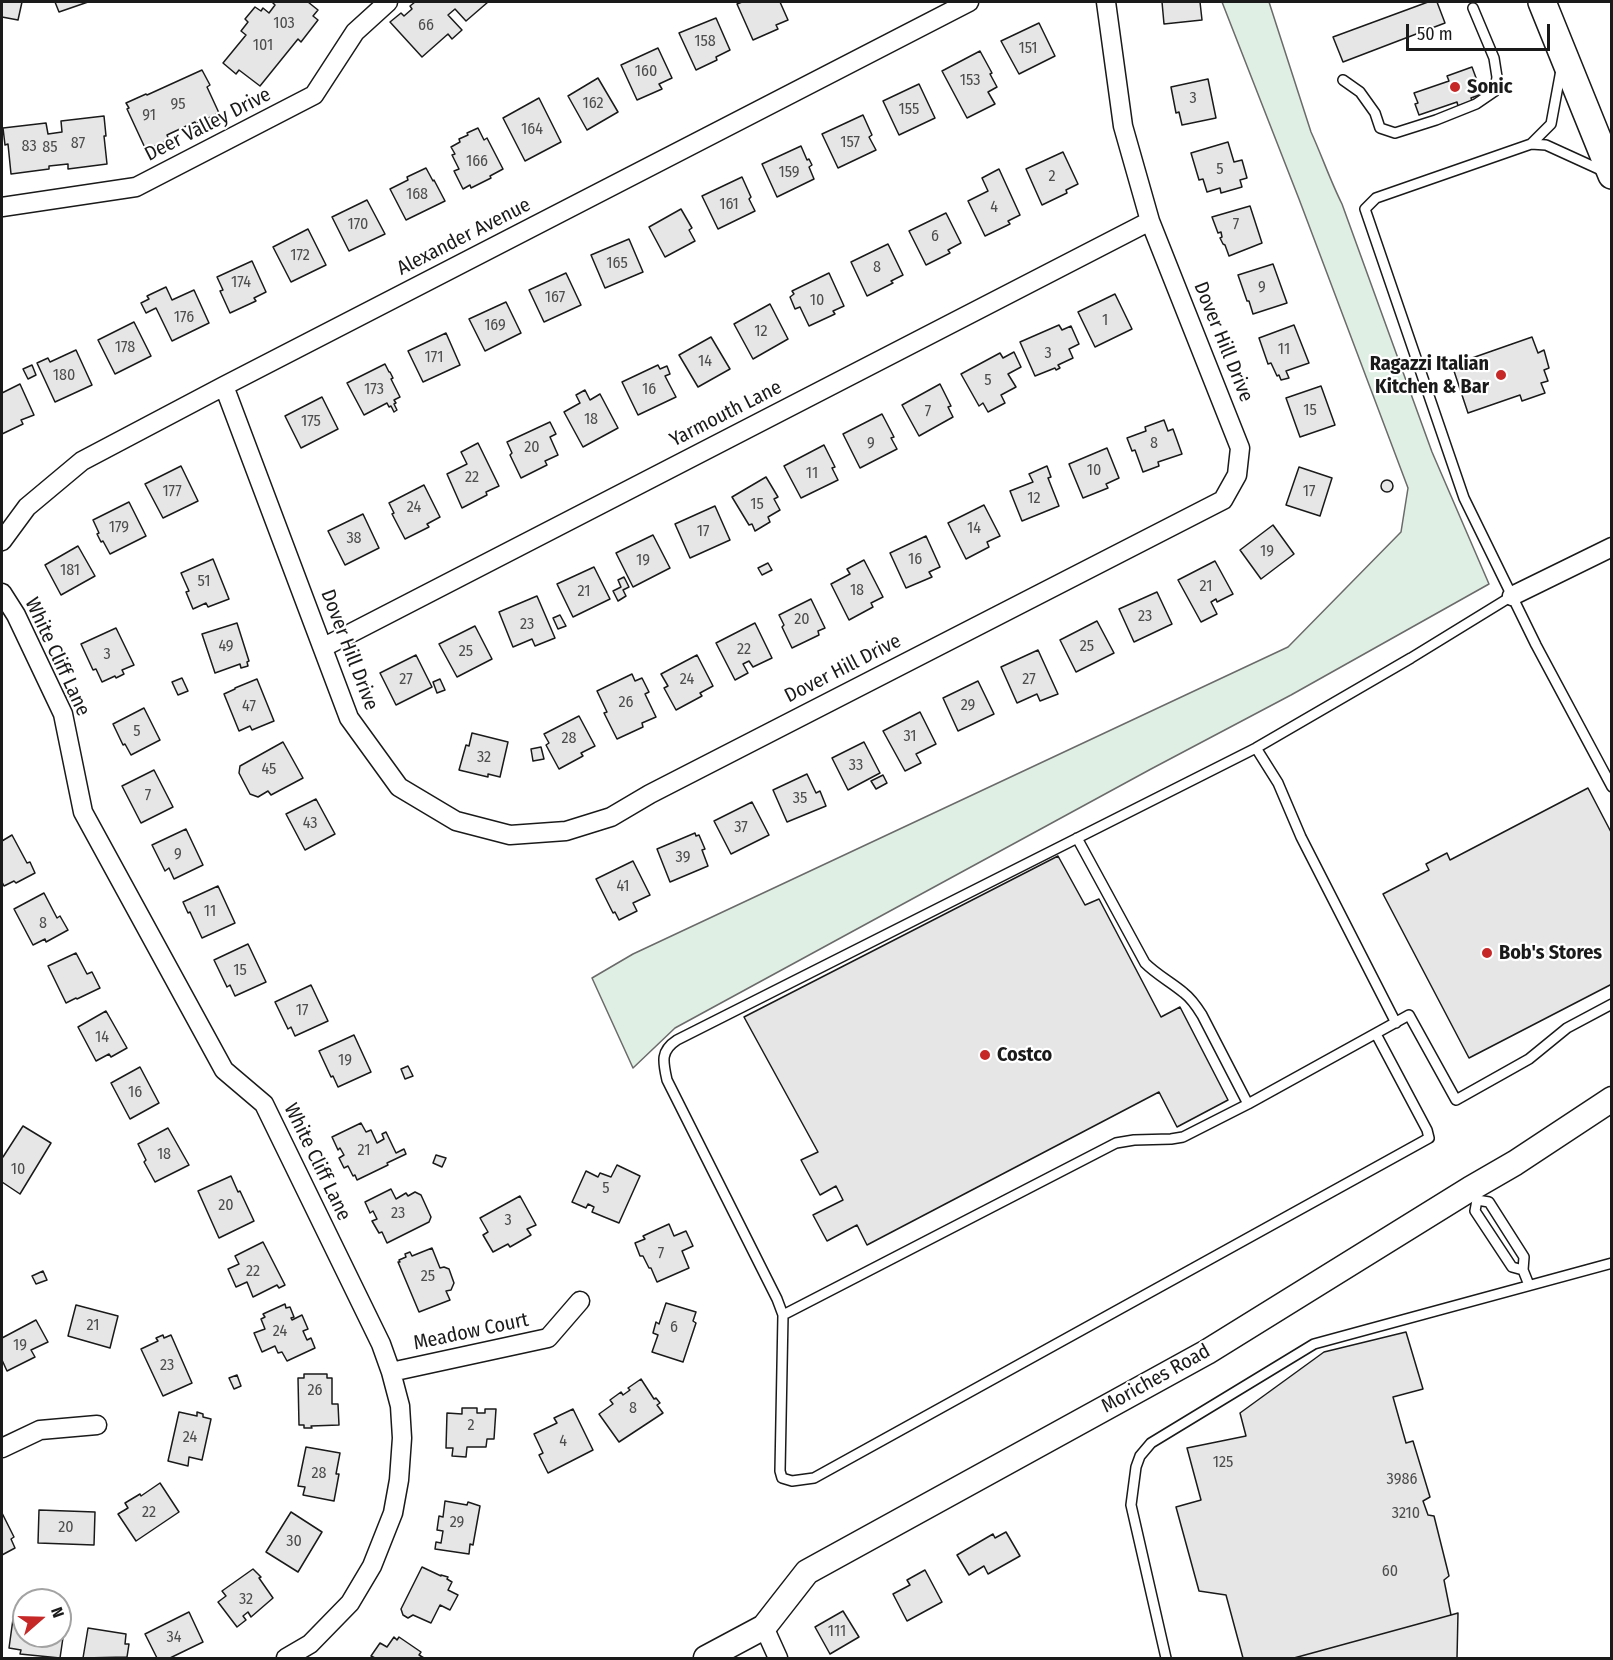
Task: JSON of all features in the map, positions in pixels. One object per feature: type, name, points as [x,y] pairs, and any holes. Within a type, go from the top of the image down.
[{"type":"main road","points":[[1542,2],[1611,175]]},
{"type":"street","name":"Deer Valley Drive","points":[[2,207],[136,187],[314,95],[355,32],[388,2]]},
{"type":"street","name":"Alexander Avenue","points":[[2,541],[27,507],[82,461],[969,2]]},
{"type":"street","name":"Dover Hill Drive","points":[[224,386],[350,718],[399,787],[456,821],[510,835],[566,831],[611,817],[660,789],[1223,500],[1237,475],[1240,448],[1150,221],[1123,126],[1106,2]]},
{"type":"street","name":"Yarmouth Lane","points":[[324,647],[1150,221]]},
{"type":"street","points":[[1512,596],[1611,547]]},
{"type":"street","name":"White Cliff Lane","points":[[2,593],[16,615],[63,714],[83,812],[224,1070],[264,1104],[381,1344],[391,1372],[400,1406],[402,1438],[399,1480],[393,1513],[372,1566],[350,1602],[310,1644],[286,1659]]},
{"type":"street","name":"Moriches Road","points":[[705,1659],[765,1627],[807,1572],[1207,1352],[1473,1195],[1515,1163],[1611,1099]]},
{"type":"street","name":"Meadow Court","points":[[391,1372],[549,1338],[580,1301]]},
{"type":"street","points":[[2,1448],[40,1430],[97,1425]]},
{"type":"street","points":[[765,1627],[778,1659]]},
{"type":"lane","points":[[1343,80],[1360,92],[1374,113],[1380,128],[1395,133],[1476,104],[1495,91],[1497,77],[1494,58],[1473,8]]},
{"type":"lane","points":[[1531,144],[1551,124],[1564,56]]},
{"type":"lane","points":[[1611,175],[1546,145],[1531,144],[1376,198],[1365,209],[1464,498],[1611,787]]},
{"type":"lane","points":[[1376,1034],[1427,1130],[1429,1138],[814,1478],[792,1481],[782,1478],[780,1472],[783,1315],[667,1080],[663,1060],[669,1045],[1256,748],[1512,596]]},
{"type":"lane","points":[[1256,748],[1278,783],[1301,837],[1396,1023]]},
{"type":"lane","points":[[1077,838],[1145,963],[1195,1004],[1248,1104]]},
{"type":"lane","points":[[783,1315],[1116,1143],[1183,1137],[1248,1104],[1409,1015],[1456,1100],[1529,1059],[1567,1028],[1611,1004]]},
{"type":"lane","points":[[1473,1195],[1475,1211],[1512,1266],[1524,1270]]},
{"type":"lane","points":[[1473,1195],[1488,1202],[1524,1257],[1524,1270],[1529,1285]]},
{"type":"lane","points":[[1166,1659],[1131,1505],[1136,1467],[1140,1456],[1151,1443],[1314,1344],[1611,1263]]},
{"type":"green space","points":[[1222,2],[1269,2],[1311,132],[1342,204],[1432,452],[1489,584],[1291,695],[675,1028],[633,1068],[592,978],[633,954],[1288,647],[1401,532],[1408,488]]},
{"type":"building","points":[[2,2],[22,2],[18,20],[2,17]]},
{"type":"building","points":[[55,2],[88,2],[59,12]]},
{"type":"building","points":[[272,2],[308,2],[318,10],[313,16],[318,20],[301,42],[298,39],[260,86],[239,70],[236,74],[223,63],[246,35],[241,31],[248,22],[245,19],[255,7],[261,11],[263,8],[269,13],[275,5]]},
{"type":"building","points":[[415,2],[488,2],[466,21],[455,9],[448,15],[462,30],[452,39],[448,34],[422,57],[390,22],[401,13],[404,16],[412,9],[410,6]]},
{"type":"building","points":[[780,2],[788,20],[776,25],[778,29],[753,40],[737,4]]},
{"type":"building","points":[[1162,2],[1200,2],[1202,20],[1164,24]]},
{"type":"building","points":[[1428,2],[1437,2],[1445,23],[1343,62],[1333,37]]},
{"type":"building","points":[[716,18],[730,50],[716,57],[717,60],[696,70],[679,33]]},
{"type":"building","points":[[1039,23],[1055,56],[1019,74],[1001,41]]},
{"type":"building","points":[[658,48],[672,78],[659,84],[662,89],[637,100],[621,65]]},
{"type":"building","points":[[980,51],[997,87],[988,92],[995,104],[967,118],[942,71]]},
{"type":"building","name":"Sonic","points":[[1472,67],[1482,94],[1458,106],[1457,102],[1419,115],[1414,93],[1449,81],[1447,76]]},
{"type":"building","points":[[202,70],[210,85],[207,87],[219,113],[167,135],[169,140],[146,150],[126,103]]},
{"type":"building","points":[[598,78],[618,112],[587,130],[568,96]]},
{"type":"building","points":[[1208,79],[1216,118],[1182,125],[1179,112],[1176,113],[1171,87]]},
{"type":"building","points":[[919,84],[935,118],[899,135],[883,101]]},
{"type":"building","points":[[539,98],[561,142],[525,161],[503,118]]},
{"type":"building","points":[[863,115],[872,135],[869,137],[876,150],[838,168],[822,134]]},
{"type":"building","points":[[104,116],[107,164],[68,169],[68,164],[11,174],[8,144],[5,145],[3,128],[46,123],[48,134],[62,132],[61,121]]},
{"type":"building","points":[[478,128],[484,140],[487,138],[503,169],[471,188],[470,185],[463,189],[454,171],[459,169],[451,147],[460,142],[459,139],[468,135],[467,133]]},
{"type":"building","points":[[1228,142],[1234,162],[1242,160],[1247,178],[1240,180],[1242,187],[1221,193],[1220,188],[1207,192],[1203,179],[1199,180],[1191,153]]},
{"type":"building","points":[[801,146],[807,160],[809,159],[812,165],[809,167],[814,179],[777,197],[762,164]]},
{"type":"building","points":[[1063,152],[1078,184],[1066,190],[1067,193],[1042,205],[1026,169]]},
{"type":"building","points":[[426,168],[445,201],[406,220],[390,189]]},
{"type":"building","points":[[999,169],[1020,215],[1008,221],[1010,224],[985,236],[968,201],[988,191],[982,178]]},
{"type":"building","points":[[742,177],[755,211],[718,229],[702,196]]},
{"type":"building","points":[[367,200],[385,234],[349,251],[332,217]]},
{"type":"building","points":[[1250,206],[1262,243],[1229,256],[1220,238],[1222,237],[1221,232],[1218,233],[1212,217]]},
{"type":"building","points":[[681,209],[692,228],[689,230],[695,241],[665,257],[649,227]]},
{"type":"building","points":[[946,213],[961,243],[948,250],[950,253],[926,265],[909,231]]},
{"type":"building","points":[[308,229],[326,265],[291,282],[273,247]]},
{"type":"building","points":[[629,239],[643,272],[605,288],[591,255]]},
{"type":"building","points":[[888,244],[903,275],[891,281],[893,283],[867,296],[851,262]]},
{"type":"building","points":[[252,261],[266,292],[254,298],[256,301],[230,313],[220,291],[223,290],[217,277]]},
{"type":"building","points":[[1273,264],[1287,303],[1253,314],[1238,275]]},
{"type":"building","points":[[566,273],[581,305],[544,322],[529,290]]},
{"type":"building","points":[[829,273],[844,306],[833,311],[835,314],[809,326],[800,307],[795,309],[790,297],[794,294],[792,291]]},
{"type":"building","points":[[166,287],[172,300],[194,290],[209,323],[172,341],[156,308],[146,313],[141,303],[149,299],[147,296]]},
{"type":"building","points":[[1115,294],[1132,329],[1095,347],[1078,312]]},
{"type":"building","points":[[506,302],[521,333],[485,351],[469,319]]},
{"type":"building","points":[[770,304],[788,339],[753,359],[734,324]]},
{"type":"building","points":[[134,322],[151,356],[115,374],[98,340]]},
{"type":"building","points":[[1059,325],[1062,330],[1071,326],[1079,344],[1069,349],[1073,358],[1058,365],[1060,368],[1056,370],[1055,368],[1035,376],[1020,342]]},
{"type":"building","points":[[1294,325],[1309,363],[1286,371],[1289,378],[1281,380],[1271,363],[1268,364],[1259,338]]},
{"type":"building","points":[[446,333],[460,365],[423,382],[408,351]]},
{"type":"building","points":[[711,337],[730,369],[698,387],[679,355]]},
{"type":"building","name":"Ragazzi Italian Kitchen & Bar","points":[[1532,337],[1538,353],[1544,350],[1549,368],[1544,370],[1548,381],[1541,383],[1545,393],[1522,401],[1520,395],[1468,413],[1452,365]]},
{"type":"building","points":[[76,350],[92,385],[55,402],[37,363],[48,358],[50,362]]},
{"type":"building","points":[[1014,352],[1021,367],[1008,374],[1016,387],[1001,395],[1005,403],[988,412],[983,403],[979,406],[961,374],[1000,353],[1003,358]]},
{"type":"building","points":[[385,364],[400,397],[394,400],[397,410],[394,412],[387,403],[364,415],[347,383]]},
{"type":"building","points":[[32,365],[36,375],[28,379],[23,369]]},
{"type":"building","points":[[658,365],[660,369],[667,366],[670,374],[665,376],[676,397],[638,415],[622,382]]},
{"type":"building","points":[[20,384],[34,415],[21,420],[23,424],[2,434],[2,393]]},
{"type":"building","points":[[940,384],[951,406],[948,407],[953,417],[919,436],[902,405]]},
{"type":"building","points":[[1321,386],[1335,425],[1300,437],[1286,398]]},
{"type":"building","points":[[585,390],[590,400],[600,394],[618,428],[583,447],[564,412],[580,403],[576,395]]},
{"type":"building","points":[[322,397],[338,429],[301,448],[285,416]]},
{"type":"building","points":[[882,414],[894,437],[891,438],[897,449],[860,468],[843,434]]},
{"type":"building","points":[[1164,420],[1168,431],[1173,429],[1182,454],[1158,462],[1159,466],[1143,472],[1135,450],[1132,451],[1127,438],[1146,431],[1145,427]]},
{"type":"building","points":[[550,422],[556,434],[550,437],[558,455],[545,461],[547,465],[521,478],[510,455],[512,453],[507,442]]},
{"type":"building","points":[[478,443],[499,486],[462,508],[447,474],[467,464],[461,452]]},
{"type":"building","points":[[824,445],[835,467],[832,468],[838,480],[801,498],[784,466]]},
{"type":"building","points":[[1107,448],[1119,478],[1106,484],[1108,488],[1083,498],[1069,464]]},
{"type":"building","points":[[181,466],[198,501],[163,518],[145,484]]},
{"type":"building","points":[[1047,466],[1051,477],[1048,478],[1059,506],[1022,521],[1010,491],[1033,482],[1029,474]]},
{"type":"building","points":[[1299,467],[1332,478],[1320,516],[1286,505]]},
{"type":"building","points":[[766,477],[778,497],[774,499],[780,510],[768,517],[770,522],[755,531],[732,497]]},
{"type":"building","points":[[1389,480],[1393,486],[1389,492],[1385,492],[1381,484]]},
{"type":"building","points":[[424,485],[440,517],[427,524],[429,527],[405,539],[389,503]]},
{"type":"building","points":[[129,502],[146,536],[110,554],[97,534],[99,533],[93,520]]},
{"type":"building","points":[[984,505],[1000,536],[987,542],[989,547],[966,559],[948,523]]},
{"type":"building","points":[[715,506],[730,540],[690,558],[675,524]]},
{"type":"building","points":[[363,514],[379,548],[345,565],[328,531]]},
{"type":"building","points":[[1273,525],[1294,554],[1261,579],[1240,550]]},
{"type":"building","points":[[653,535],[670,568],[633,587],[616,553]]},
{"type":"building","points":[[926,536],[940,567],[929,572],[932,577],[906,588],[890,553]]},
{"type":"building","points":[[78,546],[95,576],[61,595],[45,565]]},
{"type":"building","points":[[213,559],[229,599],[208,607],[206,603],[193,609],[186,592],[189,591],[181,573]]},
{"type":"building","points":[[864,560],[883,597],[871,603],[873,607],[849,620],[831,584],[850,574],[847,569]]},
{"type":"building","points":[[1215,561],[1233,594],[1217,602],[1216,599],[1211,602],[1217,614],[1201,622],[1178,580]]},
{"type":"building","points":[[768,563],[772,570],[762,575],[758,568]]},
{"type":"building","points":[[594,567],[610,599],[573,617],[557,584]]},
{"type":"building","points":[[624,577],[629,587],[623,590],[626,596],[618,601],[613,591],[621,587],[618,580]]},
{"type":"building","points":[[1157,592],[1172,624],[1134,642],[1119,609]]},
{"type":"building","points":[[537,596],[555,638],[535,646],[532,639],[513,647],[499,612]]},
{"type":"building","points":[[811,599],[825,628],[818,631],[819,635],[792,648],[779,615]]},
{"type":"building","points":[[560,615],[566,626],[558,629],[553,618]]},
{"type":"building","points":[[1097,621],[1114,653],[1076,672],[1060,640]]},
{"type":"building","points":[[237,623],[249,661],[248,666],[241,668],[240,664],[215,673],[202,634]]},
{"type":"building","points":[[755,623],[772,658],[753,667],[749,661],[743,664],[748,673],[735,680],[716,643]]},
{"type":"building","points":[[475,626],[492,659],[457,677],[439,644]]},
{"type":"building","points":[[116,628],[134,665],[122,670],[124,674],[102,682],[96,669],[93,670],[81,644]]},
{"type":"building","points":[[1038,650],[1058,694],[1040,701],[1037,694],[1017,703],[1001,667]]},
{"type":"building","points":[[416,655],[432,687],[396,705],[380,673]]},
{"type":"building","points":[[697,655],[713,686],[700,693],[702,696],[676,710],[664,688],[668,686],[661,674]]},
{"type":"building","points":[[632,674],[635,681],[642,678],[649,692],[645,694],[656,717],[642,723],[643,727],[617,739],[604,713],[607,712],[597,691]]},
{"type":"building","points":[[182,678],[188,691],[178,695],[172,682]]},
{"type":"building","points":[[257,679],[274,721],[252,730],[250,726],[239,731],[224,694]]},
{"type":"building","points":[[440,679],[445,690],[437,693],[433,682]]},
{"type":"building","points":[[978,681],[994,714],[958,731],[943,698]]},
{"type":"building","points":[[144,708],[160,740],[131,755],[125,744],[123,745],[113,724]]},
{"type":"building","points":[[920,712],[936,744],[916,754],[921,763],[905,771],[883,731]]},
{"type":"building","points":[[579,716],[595,746],[581,753],[583,756],[559,769],[546,745],[549,743],[544,734]]},
{"type":"building","points":[[472,733],[508,742],[500,777],[488,774],[488,777],[459,770]]},
{"type":"building","points":[[283,742],[303,778],[271,795],[268,791],[258,797],[250,794],[239,773],[240,766]]},
{"type":"building","points":[[864,742],[880,773],[848,790],[832,758]]},
{"type":"building","points":[[541,747],[544,759],[533,761],[531,749]]},
{"type":"building","points":[[154,770],[173,807],[141,823],[122,786]]},
{"type":"building","points":[[807,774],[816,793],[820,791],[826,806],[787,822],[773,790]]},
{"type":"building","points":[[883,775],[887,783],[876,789],[871,781]]},
{"type":"building","points":[[1588,788],[1612,834],[1612,984],[1469,1058],[1383,894],[1429,870],[1426,864],[1447,853],[1450,860]]},
{"type":"building","points":[[316,799],[335,834],[305,850],[286,814]]},
{"type":"building","points":[[752,802],[769,835],[731,854],[714,821]]},
{"type":"building","points":[[186,829],[203,865],[174,879],[169,868],[165,871],[152,845]]},
{"type":"building","points":[[695,833],[696,836],[699,835],[705,849],[702,850],[708,866],[670,882],[657,849]]},
{"type":"building","points":[[12,835],[35,873],[16,883],[14,881],[4,886],[2,882],[2,841]]},
{"type":"building","name":"Costco","points":[[1058,856],[1085,905],[1099,899],[1161,1017],[1180,1007],[1228,1100],[1177,1127],[1159,1092],[867,1245],[857,1225],[827,1241],[813,1215],[843,1200],[836,1186],[820,1195],[801,1160],[818,1152],[744,1017]]},
{"type":"building","points":[[633,861],[650,895],[633,903],[637,911],[619,920],[615,912],[613,913],[596,879]]},
{"type":"building","points":[[218,886],[235,923],[202,938],[183,902]]},
{"type":"building","points":[[44,893],[57,918],[60,916],[68,930],[46,942],[45,939],[33,945],[14,909]]},
{"type":"building","points":[[248,944],[266,982],[235,996],[230,985],[227,987],[214,960]]},
{"type":"building","points":[[76,953],[87,974],[92,972],[100,988],[66,1003],[48,966]]},
{"type":"building","points":[[311,985],[328,1021],[295,1036],[291,1027],[288,1029],[275,1002]]},
{"type":"building","points":[[106,1011],[127,1048],[111,1057],[109,1054],[96,1061],[78,1027]]},
{"type":"building","points":[[354,1035],[371,1072],[338,1087],[319,1051]]},
{"type":"building","points":[[408,1066],[413,1076],[405,1079],[401,1069]]},
{"type":"building","points":[[140,1067],[159,1103],[130,1119],[111,1083]]},
{"type":"building","points":[[361,1123],[366,1132],[371,1130],[377,1143],[384,1139],[382,1134],[386,1132],[396,1153],[404,1149],[406,1154],[357,1180],[348,1166],[344,1168],[339,1158],[344,1155],[340,1148],[338,1150],[332,1137]]},
{"type":"building","points":[[23,1126],[51,1143],[20,1194],[2,1182],[2,1156]]},
{"type":"building","points":[[168,1128],[189,1165],[155,1182],[144,1162],[146,1160],[138,1144]]},
{"type":"building","points":[[436,1155],[446,1158],[442,1167],[433,1163]]},
{"type":"building","points":[[617,1165],[640,1176],[619,1223],[592,1212],[594,1207],[588,1204],[586,1208],[572,1202],[586,1171],[598,1177],[600,1173],[611,1177]]},
{"type":"building","points":[[231,1176],[254,1221],[219,1238],[198,1191]]},
{"type":"building","points":[[391,1189],[396,1199],[406,1193],[408,1196],[415,1192],[421,1195],[431,1217],[429,1222],[387,1243],[382,1232],[379,1233],[372,1221],[377,1219],[373,1211],[370,1213],[365,1202]]},
{"type":"building","points":[[520,1196],[536,1225],[527,1229],[531,1235],[510,1247],[508,1244],[493,1252],[483,1235],[488,1232],[480,1218]]},
{"type":"building","points":[[669,1224],[674,1236],[686,1231],[693,1246],[682,1251],[689,1268],[657,1282],[651,1268],[643,1256],[640,1256],[635,1243],[645,1239],[643,1236]]},
{"type":"building","points":[[263,1242],[285,1285],[279,1288],[277,1285],[253,1297],[247,1282],[236,1287],[228,1269],[239,1264],[235,1256]]},
{"type":"building","points":[[432,1248],[440,1268],[449,1269],[454,1283],[451,1290],[446,1291],[450,1300],[419,1312],[398,1262],[406,1257],[405,1254],[410,1252],[412,1256]]},
{"type":"building","points":[[43,1271],[47,1280],[36,1284],[32,1276]]},
{"type":"building","points":[[666,1303],[696,1312],[693,1321],[696,1323],[683,1362],[652,1352],[658,1335],[653,1333],[656,1322],[659,1324]]},
{"type":"building","points":[[285,1304],[286,1308],[290,1307],[294,1317],[291,1318],[292,1320],[302,1315],[308,1329],[303,1331],[307,1340],[311,1338],[315,1348],[287,1361],[282,1352],[278,1353],[275,1346],[262,1352],[254,1333],[265,1329],[261,1319],[265,1317],[263,1314]]},
{"type":"building","points":[[76,1305],[118,1316],[110,1348],[68,1336]]},
{"type":"building","points":[[36,1320],[48,1342],[31,1350],[35,1357],[7,1371],[2,1360],[2,1338]]},
{"type":"building","points":[[1406,1332],[1423,1389],[1393,1397],[1406,1443],[1413,1441],[1430,1497],[1423,1501],[1428,1515],[1434,1516],[1449,1576],[1444,1580],[1451,1615],[1294,1658],[1243,1658],[1226,1595],[1199,1591],[1176,1507],[1201,1500],[1187,1448],[1246,1436],[1240,1413],[1324,1352]]},
{"type":"building","points":[[163,1335],[164,1338],[171,1335],[192,1383],[163,1396],[141,1349],[158,1341],[156,1338]]},
{"type":"building","points":[[304,1374],[327,1374],[327,1378],[332,1378],[332,1404],[338,1404],[339,1425],[304,1428],[304,1425],[299,1425],[298,1378],[304,1378]]},
{"type":"building","points":[[237,1375],[241,1386],[234,1389],[229,1378]]},
{"type":"building","points":[[641,1379],[654,1399],[656,1398],[660,1403],[657,1405],[663,1413],[619,1442],[599,1414],[613,1404],[610,1400],[621,1392],[623,1395],[630,1390],[628,1388]]},
{"type":"building","points":[[462,1408],[477,1408],[477,1413],[485,1413],[485,1409],[496,1409],[494,1439],[487,1439],[486,1447],[467,1447],[466,1457],[452,1456],[453,1448],[446,1448],[447,1413],[462,1414]]},
{"type":"building","points":[[573,1409],[593,1450],[548,1473],[539,1455],[543,1453],[534,1434],[557,1423],[554,1418]]},
{"type":"building","points":[[179,1412],[197,1416],[197,1412],[211,1419],[202,1460],[189,1457],[188,1466],[168,1461]]},
{"type":"building","points":[[306,1447],[340,1453],[334,1501],[303,1495],[305,1487],[298,1486]]},
{"type":"building","points":[[160,1483],[179,1512],[136,1541],[118,1514],[128,1508],[125,1503],[140,1494],[141,1496]]},
{"type":"building","points":[[445,1501],[467,1505],[468,1502],[480,1506],[473,1545],[470,1544],[469,1554],[435,1549],[436,1542],[441,1543],[443,1531],[437,1530],[439,1516],[443,1517]]},
{"type":"building","points":[[39,1510],[95,1512],[94,1545],[38,1543]]},
{"type":"building","points":[[291,1512],[322,1532],[298,1572],[266,1552]]},
{"type":"building","points":[[2,1513],[14,1537],[11,1539],[15,1548],[2,1555]]},
{"type":"building","points":[[1006,1532],[1020,1556],[988,1574],[984,1566],[969,1575],[957,1555],[993,1534],[995,1538]]},
{"type":"building","points":[[422,1567],[448,1577],[447,1579],[452,1582],[448,1590],[458,1595],[450,1610],[440,1605],[431,1623],[413,1615],[408,1618],[403,1615],[401,1609]]},
{"type":"building","points":[[253,1569],[261,1577],[259,1578],[273,1598],[251,1617],[248,1612],[243,1616],[246,1620],[237,1627],[218,1602],[226,1596],[222,1591]]},
{"type":"building","points":[[925,1570],[942,1602],[907,1621],[893,1594],[910,1585],[907,1580]]},
{"type":"building","points":[[843,1611],[859,1637],[830,1654],[815,1627]]},
{"type":"building","points":[[189,1612],[203,1642],[170,1658],[157,1658],[145,1634]]},
{"type":"building","points":[[1458,1613],[1457,1658],[1294,1658],[1451,1615]]},
{"type":"building","points":[[12,1626],[12,1648],[61,1648],[60,1658],[20,1654],[21,1650],[9,1648]]},
{"type":"building","points":[[88,1628],[126,1634],[125,1644],[129,1644],[127,1657],[83,1658]]},
{"type":"building","points":[[394,1637],[397,1640],[399,1637],[421,1652],[419,1655],[424,1658],[375,1658],[371,1656],[380,1643],[387,1647]]},
{"type":"place","name":"Sonic","points":[[1455,87]]},
{"type":"place","name":"Ragazzi Italian Kitchen & Bar","points":[[1501,375]]},
{"type":"place","name":"Bob's Stores","points":[[1487,953]]},
{"type":"place","name":"Costco","points":[[985,1055]]}]
